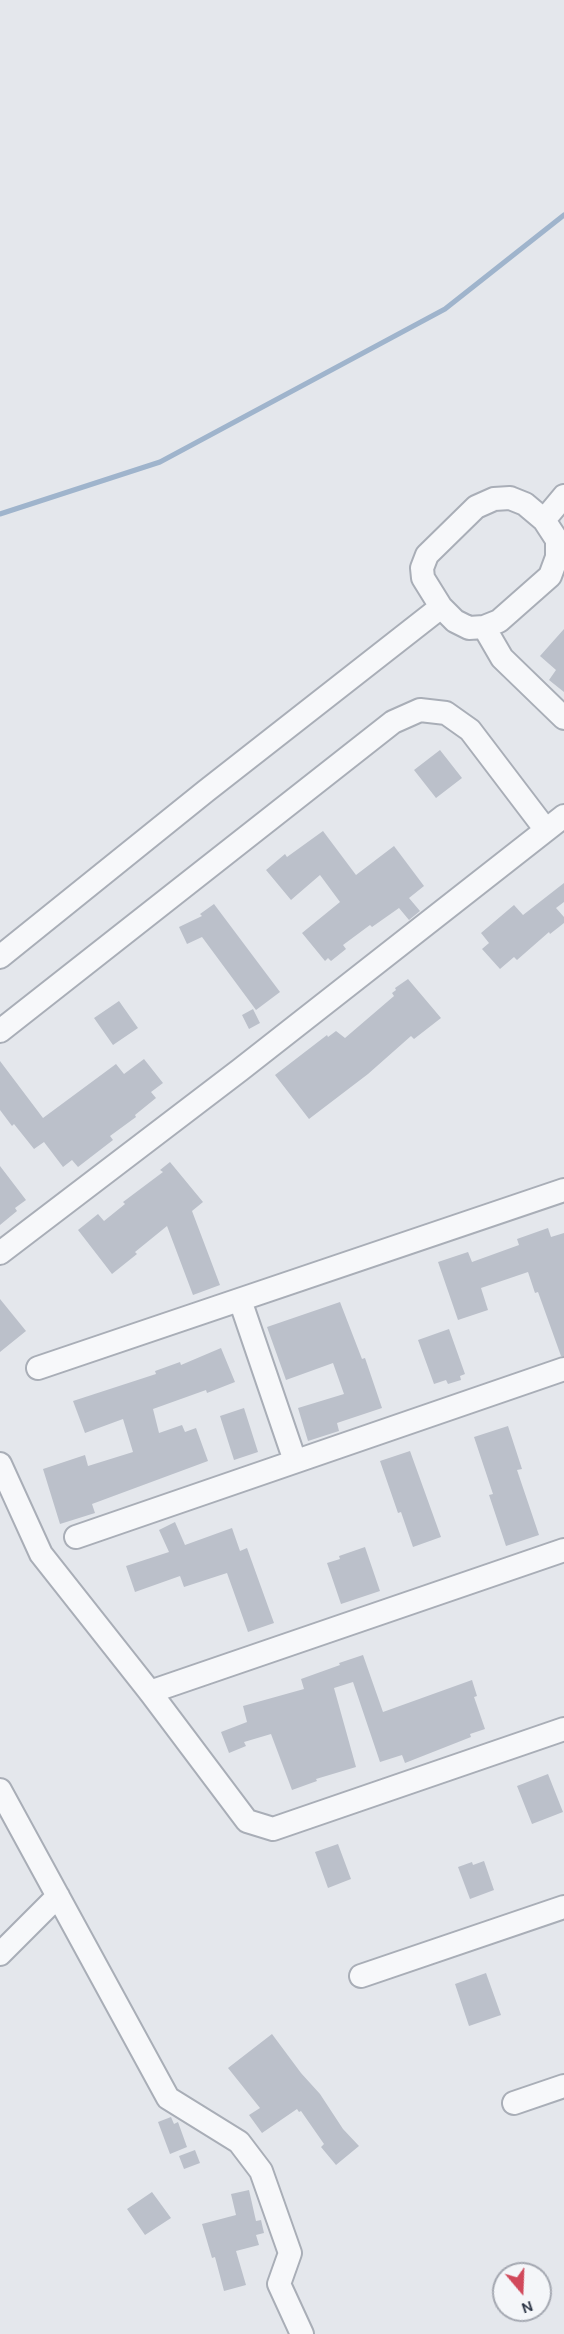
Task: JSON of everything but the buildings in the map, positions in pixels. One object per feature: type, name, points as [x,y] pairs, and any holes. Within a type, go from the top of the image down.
[{"type":"street","points":[[544,520],[564,496]]},
{"type":"street","points":[[510,498],[525,504],[544,520],[560,543],[550,576],[499,621],[484,627],[469,628],[456,621],[441,607],[423,579],[422,568],[427,555],[476,507],[494,499],[510,498]]},
{"type":"street","points":[[0,957],[207,790],[441,607]]},
{"type":"street","points":[[484,627],[502,658],[564,718]]},
{"type":"street","points":[[0,1031],[393,722],[420,710],[446,713],[470,730],[546,830]]},
{"type":"street","points":[[0,1253],[250,1063],[564,816]]},
{"type":"street","points":[[38,1368],[564,1190]]},
{"type":"street","points":[[240,1300],[296,1461]]},
{"type":"street","points":[[76,1537],[564,1369]]},
{"type":"street","points":[[0,1464],[41,1554],[150,1692],[247,1821],[273,1829],[564,1729]]},
{"type":"street","points":[[150,1692],[564,1550]]},
{"type":"street","points":[[0,1790],[168,2098],[239,2142],[261,2172],[290,2253],[279,2284],[302,2334]]},
{"type":"street","points":[[0,1954],[58,1896]]},
{"type":"street","points":[[361,1976],[564,1907]]},
{"type":"street","points":[[514,2103],[564,2086]]},
{"type":"waterway","points":[[0,514],[160,462],[445,309],[564,215]]}]
